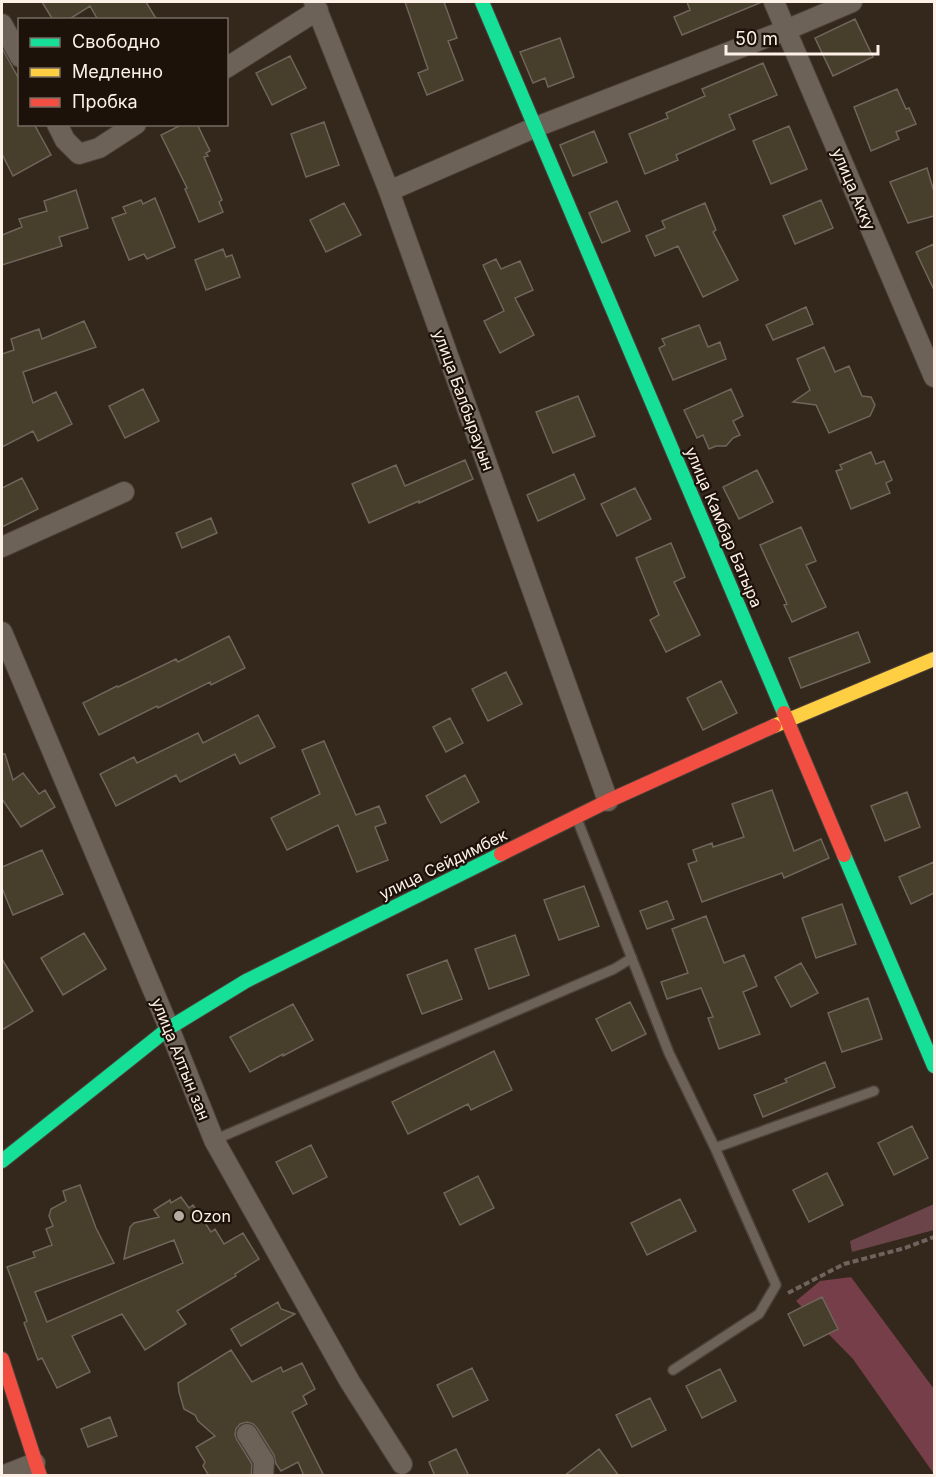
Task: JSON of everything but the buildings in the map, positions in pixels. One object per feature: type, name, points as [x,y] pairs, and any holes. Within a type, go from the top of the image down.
[{"type":"street","name":"улица Камбар Батыра","points":[[482,2],[934,1066]]},
{"type":"street","name":"улица Акку","points":[[774,2],[934,377]]},
{"type":"street","points":[[389,191],[536,127],[852,2]]},
{"type":"street","points":[[228,67],[316,6]]},
{"type":"street","name":"улица Балбырауын","points":[[316,6],[389,191],[608,801]]},
{"type":"street","points":[[2,24],[18,53]]},
{"type":"street","points":[[58,126],[65,140],[79,154],[99,148],[133,126]]},
{"type":"street","points":[[2,547],[124,492]]},
{"type":"street","name":"улица Алтын зан","points":[[2,632],[214,1140],[350,1382],[402,1464]]},
{"type":"street","name":"улица Сейдимбек","points":[[2,1161],[169,1028],[246,981],[608,801],[788,720],[934,659]]},
{"type":"street","points":[[2,1359],[38,1469],[2,1476]]},
{"type":"street","points":[[247,1434],[264,1461],[263,1476]]},
{"type":"lane","points":[[577,816],[669,1053],[715,1148],[776,1285],[759,1314],[673,1370]]},
{"type":"lane","points":[[214,1140],[614,969],[632,958]]},
{"type":"lane","points":[[715,1148],[874,1090]]},
{"type":"path","points":[[787,1294],[844,1264],[905,1248],[934,1237]]},
{"type":"shaded area","points":[[934,1204],[934,1230],[852,1252],[850,1241]]},
{"type":"shaded area","points":[[851,1277],[934,1389],[934,1474],[853,1359],[796,1301],[820,1281]]},
{"type":"traffic: fast","points":[[482,2],[784,713]]},
{"type":"traffic: fast","points":[[2,1161],[169,1028],[246,981],[501,854]]},
{"type":"traffic: fast","points":[[844,855],[934,1066]]},
{"type":"traffic: slow","points":[[774,726],[934,659]]},
{"type":"traffic: jam","points":[[784,713],[844,855]]},
{"type":"traffic: jam","points":[[501,854],[608,801],[774,726]]},
{"type":"traffic: jam","points":[[2,1359],[40,1476]]},
{"type":"place","name":"Ozon","points":[[179,1216]]}]
